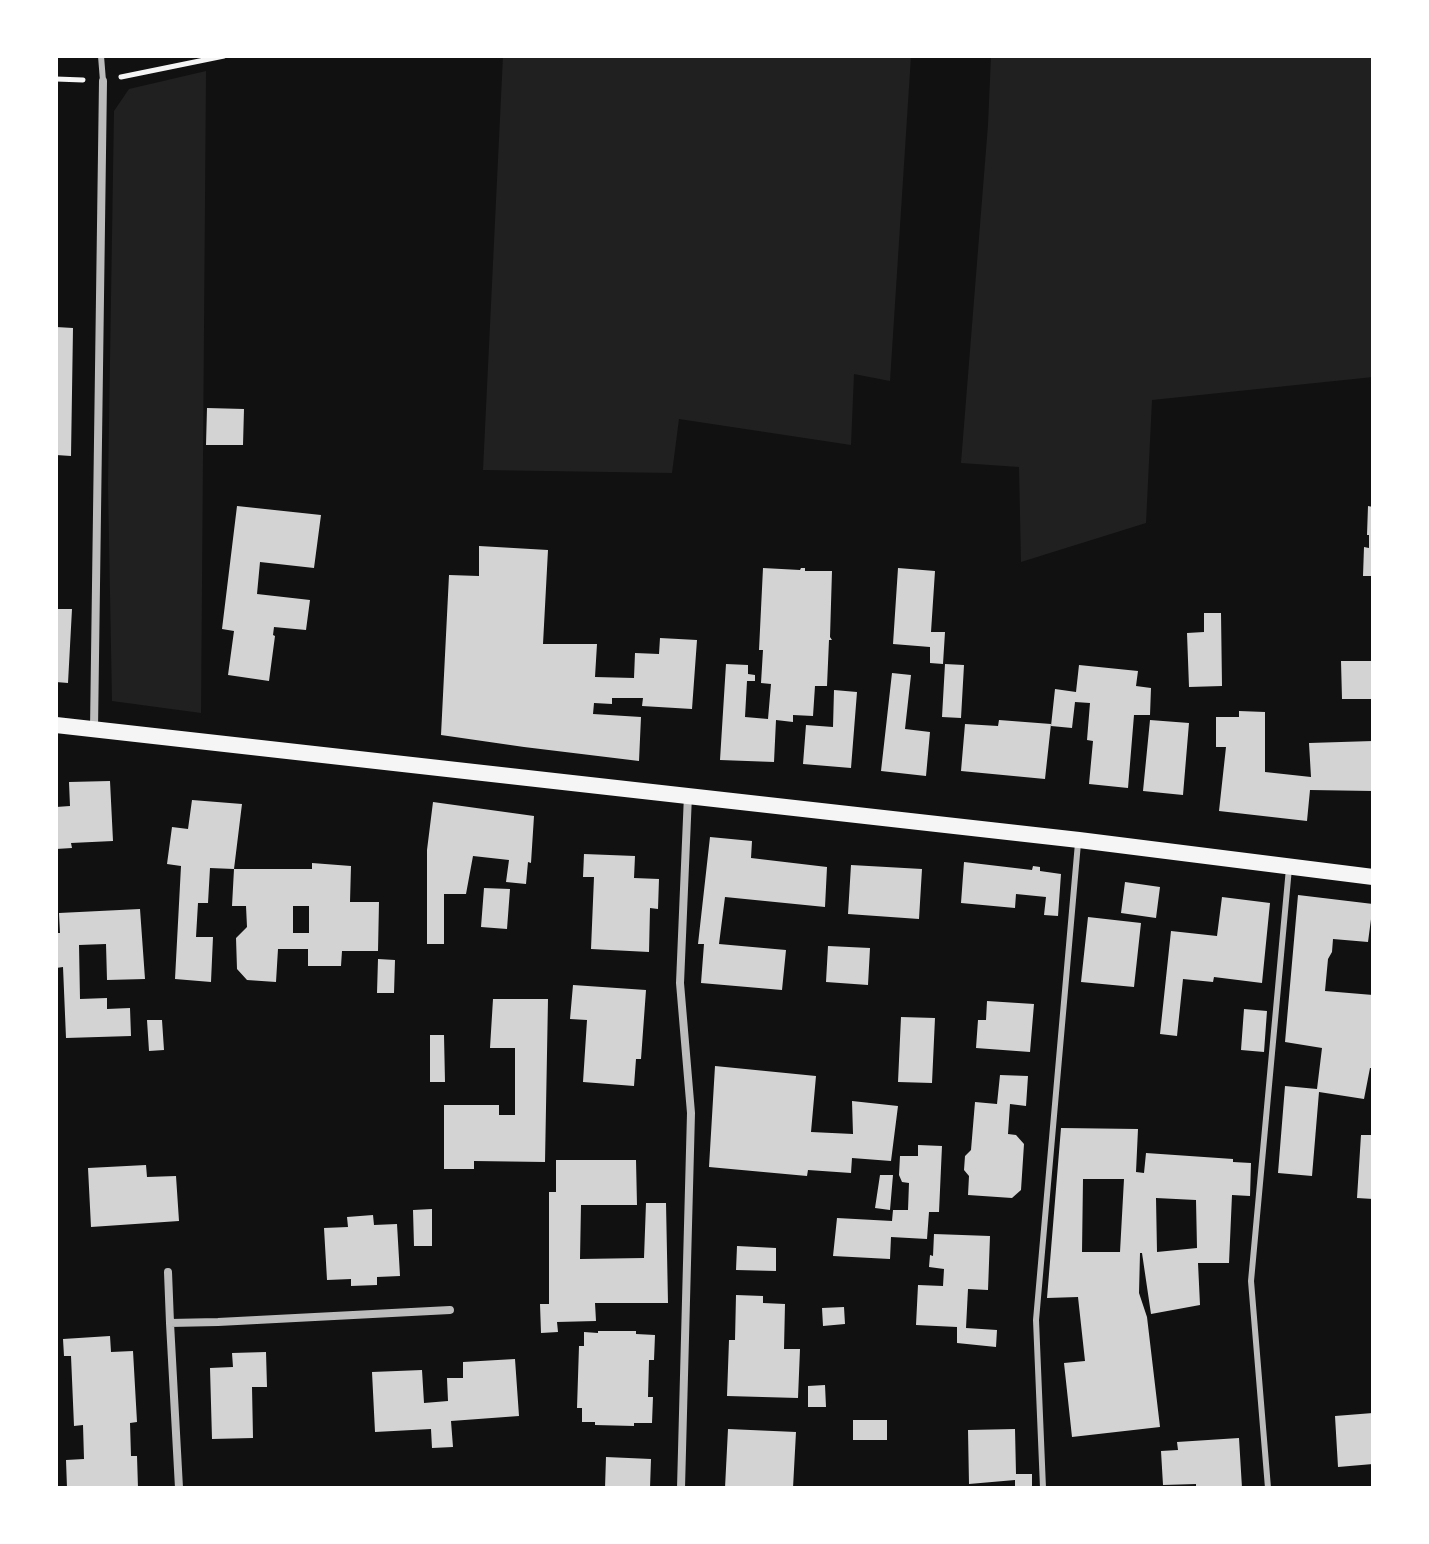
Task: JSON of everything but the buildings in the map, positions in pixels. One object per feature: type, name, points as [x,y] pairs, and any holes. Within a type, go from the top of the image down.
[{"type":"main road","points":[[56,725],[1079,840],[1373,877]]},
{"type":"street","points":[[94,729],[103,81]]},
{"type":"street","points":[[681,1488],[691,1113],[680,983],[688,795]]},
{"type":"street","points":[[168,1272],[179,1488]]},
{"type":"street","points":[[170,1323],[450,1310]]},
{"type":"lane","points":[[101,56],[103,81]]},
{"type":"lane","points":[[1043,1488],[1036,1320],[1079,840]]},
{"type":"lane","points":[[1268,1488],[1251,1281],[1290,865]]},
{"type":"path","points":[[56,79],[103,81],[224,56]]},
{"type":"shaded area","points":[[503,56],[911,56],[890,381],[854,374],[851,445],[679,419],[672,473],[483,470]]},
{"type":"shaded area","points":[[991,56],[1373,56],[1373,377],[1152,400],[1146,523],[1021,562],[1019,467],[961,463]]},
{"type":"shaded area","points":[[206,71],[201,713],[112,701],[108,485],[114,111],[129,89]]}]
